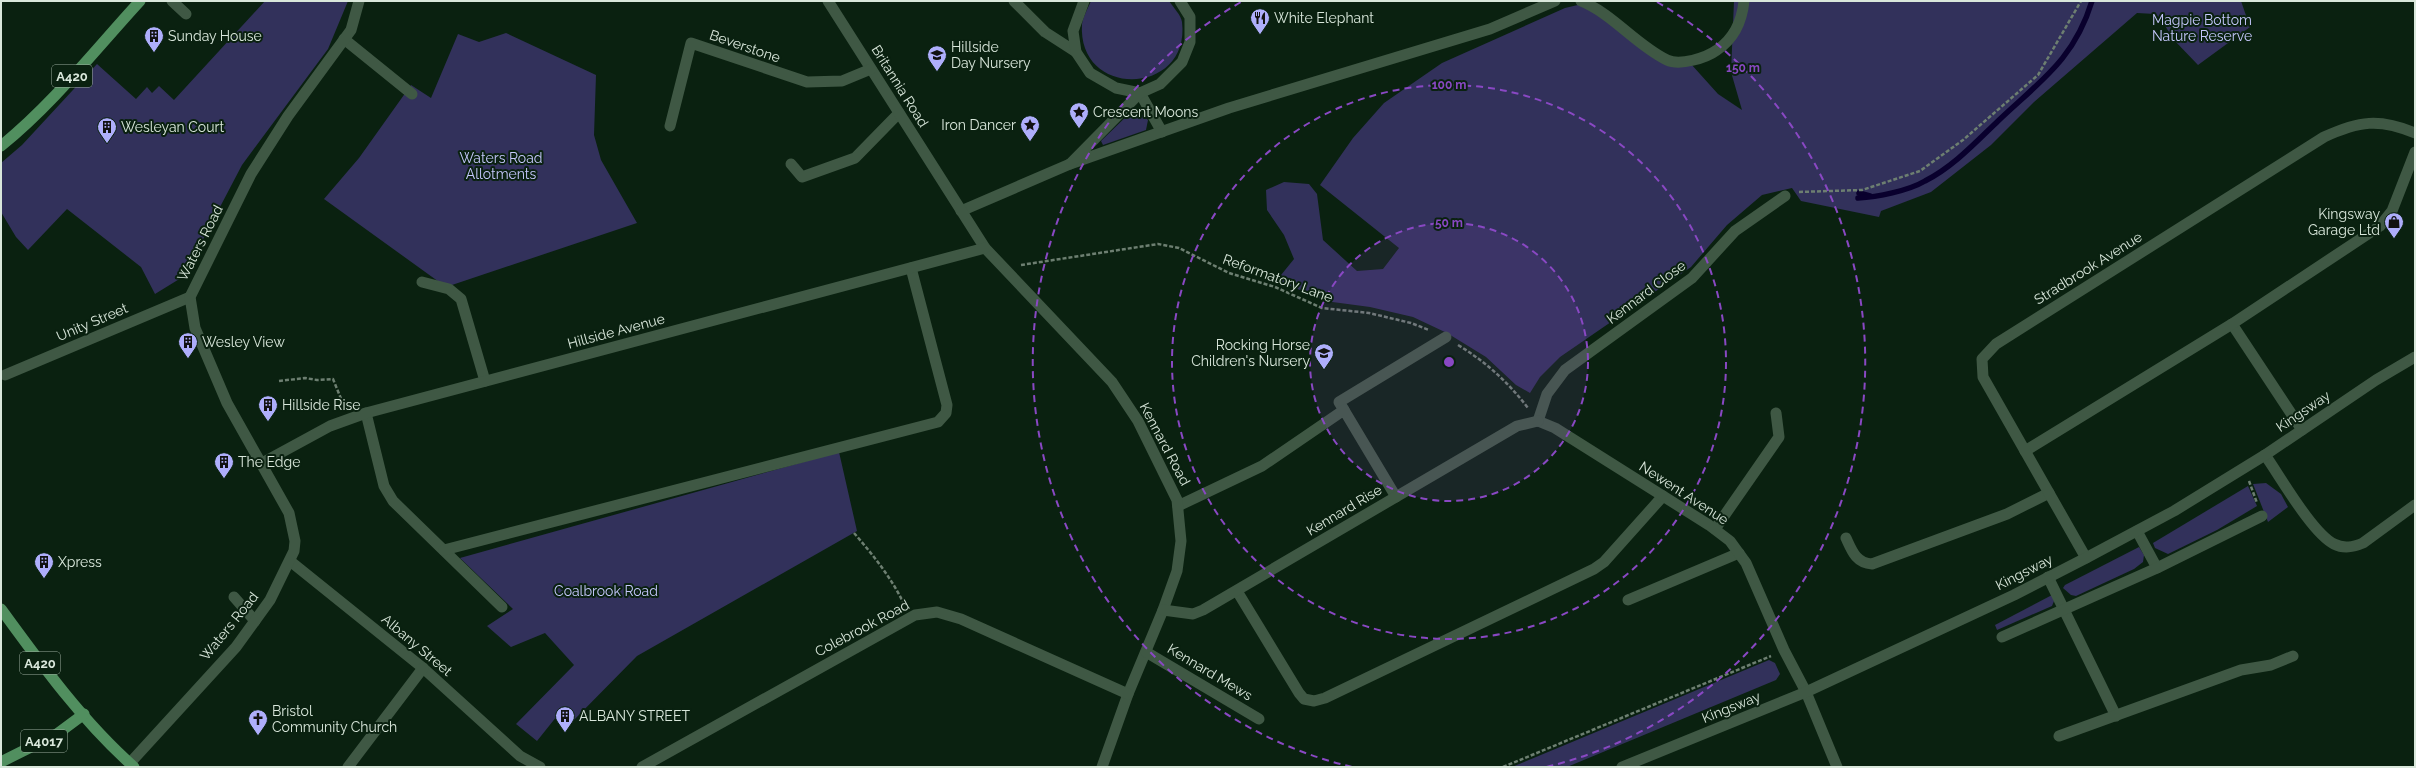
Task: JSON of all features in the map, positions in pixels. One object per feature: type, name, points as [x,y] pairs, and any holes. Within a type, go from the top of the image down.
[{"type":"main road","name":"A420","points":[[1,146],[21,129],[83,64],[134,3]]},
{"type":"main road","name":"A420","points":[[1,609],[36,659],[84,714],[132,765]]},
{"type":"main road","name":"A4017","points":[[1,762],[57,734],[84,714]]},
{"type":"street","points":[[172,1],[186,14]]},
{"type":"street","name":"Waters Road","points":[[132,765],[236,647],[270,600],[290,561],[296,541],[293,525],[283,499],[227,403],[195,328],[190,297],[251,174],[288,116],[351,30],[359,1]]},
{"type":"street","name":"Britannia Road","points":[[828,1],[985,248]]},
{"type":"street","points":[[1014,1],[1045,32],[1076,52],[1090,73],[1116,88],[1140,93],[1162,132]]},
{"type":"street","points":[[1076,52],[1073,31],[1084,1]]},
{"type":"street","points":[[1070,164],[1140,93],[1160,84],[1182,62],[1190,42],[1190,17],[1180,1]]},
{"type":"street","points":[[961,211],[1070,164],[1229,108],[1490,29],[1555,1]]},
{"type":"street","points":[[1581,1],[1672,61],[1692,60],[1706,56],[1720,48],[1739,26],[1744,1]]},
{"type":"street","points":[[344,39],[412,94]]},
{"type":"street","name":"Beverstone","points":[[670,126],[691,43],[807,82],[842,81],[872,69]]},
{"type":"street","points":[[791,164],[802,177],[855,158],[899,113]]},
{"type":"street","name":"Stradbrook Avenue","points":[[2086,558],[1983,377],[1982,359],[1996,344],[2324,137],[2346,127],[2370,122],[2393,124],[2415,133]]},
{"type":"street","points":[[2025,451],[2232,324],[2380,226],[2392,211],[2415,152]]},
{"type":"street","name":"Kennard Close","points":[[1538,421],[1547,394],[1565,370],[1692,278],[1735,231],[1785,196]]},
{"type":"street","name":"Kennard Road","points":[[985,248],[1112,382],[1138,421],[1177,500],[1181,541],[1177,571],[1163,610],[1128,694],[1102,767]]},
{"type":"street","name":"Hillside Avenue","points":[[262,463],[330,426],[366,413],[985,248]]},
{"type":"street","points":[[444,550],[938,422],[946,413],[947,405],[911,268]]},
{"type":"street","points":[[422,282],[449,289],[462,299],[485,382]]},
{"type":"street","name":"Unity Street","points":[[5,375],[190,297]]},
{"type":"street","points":[[2232,324],[2302,430]]},
{"type":"street","points":[[1396,497],[1339,402],[1446,337]]},
{"type":"street","name":"Kingsway","points":[[1622,767],[1806,692],[2086,558],[2174,511],[2265,454],[2376,380],[2415,357]]},
{"type":"street","points":[[1178,506],[1262,466],[1344,410]]},
{"type":"street","points":[[366,413],[384,486],[393,501],[502,607]]},
{"type":"street","points":[[1715,529],[1779,437],[1776,413]]},
{"type":"street","name":"Newent Avenue","points":[[1538,421],[1555,428],[1715,529],[1730,541],[1746,563],[1784,650],[1806,692],[1837,767]]},
{"type":"street","name":"Kennard Rise","points":[[1163,610],[1193,614],[1237,591],[1517,426],[1538,421]]},
{"type":"street","points":[[2265,454],[2318,531],[2335,544],[2354,546],[2363,543],[2415,505]]},
{"type":"street","points":[[1846,538],[1856,558],[1864,564],[1872,564],[2007,514],[2049,493]]},
{"type":"street","points":[[1237,591],[1299,693],[1304,699],[1314,701],[1325,698],[1594,569],[1604,562],[1663,496]]},
{"type":"street","points":[[2002,637],[2157,568],[2262,516]]},
{"type":"street","points":[[2137,531],[2157,568]]},
{"type":"street","points":[[1628,600],[1739,553]]},
{"type":"street","name":"Albany Street","points":[[290,561],[423,668],[520,756],[540,767]]},
{"type":"street","points":[[2048,577],[2116,716]]},
{"type":"street","points":[[234,597],[255,621]]},
{"type":"street","name":"Colebrook Road","points":[[642,767],[657,764],[910,617],[937,612],[961,619],[1128,694]]},
{"type":"street","name":"Kennard Mews","points":[[1146,652],[1259,719]]},
{"type":"street","points":[[2059,736],[2241,670],[2271,665],[2292,656]]},
{"type":"street","points":[[348,767],[423,668]]},
{"type":"path","points":[[1785,196],[1793,192],[1862,190],[1920,171],[1963,140],[2038,75],[2081,1]]},
{"type":"path","name":"Reformatory Lane","points":[[1002,267],[1142,246],[1165,246],[1179,248],[1229,272],[1275,286],[1322,308],[1369,313],[1411,322],[1446,337],[1482,360],[1513,388],[1538,421]]},
{"type":"path","points":[[279,381],[305,378],[317,380],[333,379],[349,419]]},
{"type":"path","points":[[2243,468],[2262,516]]},
{"type":"path","points":[[854,533],[894,585],[910,617]]},
{"type":"path","points":[[1505,767],[1784,650]]},
{"type":"green space","points":[[265,1],[348,1],[328,49],[242,165],[187,270],[181,278],[155,294],[141,267],[67,209],[28,250],[16,237],[1,212],[1,163],[22,145],[97,64],[136,99],[147,87],[152,93],[159,86],[174,100]]},
{"type":"green space","points":[[1091,1],[1169,1],[1179,14],[1182,22],[1180,46],[1169,64],[1153,75],[1134,79],[1114,76],[1097,66],[1085,49],[1082,24],[1084,15]]},
{"type":"green space","name":"Magpie Bottom Nature Reserve","points":[[1734,1],[2241,1],[2250,27],[2198,65],[2174,40],[2162,21],[2155,14],[2137,13],[2034,102],[1991,145],[1931,192],[1881,211],[1879,217],[1801,201],[1792,188],[1762,195],[1727,225],[1691,267],[1560,357],[1540,377],[1530,393],[1516,385],[1486,357],[1447,333],[1413,317],[1370,307],[1325,301],[1277,280],[1294,259],[1284,235],[1267,210],[1266,190],[1284,182],[1309,184],[1317,194],[1323,240],[1357,271],[1383,269],[1399,248],[1320,185],[1353,138],[1384,103],[1442,63],[1565,8],[1582,4],[1669,65],[1691,64],[1718,94],[1742,110],[1731,72]]},
{"type":"green space","name":"Waters Road Allotments","points":[[506,33],[596,75],[594,135],[601,160],[637,223],[446,287],[324,199],[359,158],[411,85],[431,98],[458,34],[479,42]]},
{"type":"green space","points":[[1135,108],[1148,120],[1146,130],[1103,145],[1101,141]]},
{"type":"green space","name":"Coalbrook Road","points":[[839,452],[857,531],[637,656],[572,722],[561,711],[537,741],[516,724],[574,665],[545,633],[511,647],[487,626],[513,609],[460,558]]},
{"type":"green space","points":[[2266,483],[2281,494],[2288,507],[2268,522],[2253,484]]},
{"type":"green space","points":[[2248,486],[2257,506],[2217,530],[2168,554],[2155,548],[2153,543]]},
{"type":"green space","points":[[2139,547],[2144,555],[2143,562],[2134,569],[2076,596],[2071,595],[2063,588],[2065,585]]},
{"type":"green space","points":[[2052,595],[2054,601],[2052,606],[1997,630],[1995,625]]},
{"type":"green space","points":[[1769,660],[1775,663],[1780,674],[1776,680],[1567,767],[1512,767]]},
{"type":"waterway","points":[[1858,198],[1883,195],[1918,185],[1945,169],[1973,146],[2054,68],[2076,39],[2085,21],[2092,1]]},
{"type":"waterway","points":[[1859,193],[1870,196]]},
{"type":"place","name":"White Elephant","points":[[1260,35]]},
{"type":"place","name":"Sunday House","points":[[154,53]]},
{"type":"place","name":"Hillside Day Nursery","points":[[937,72]]},
{"type":"place","name":"Crescent Moons","points":[[1079,129]]},
{"type":"place","name":"Iron Dancer","points":[[1030,142]]},
{"type":"place","name":"Wesleyan Court","points":[[107,144]]},
{"type":"place","name":"Kingsway Garage Ltd","points":[[2394,239]]},
{"type":"place","name":"Wesley View","points":[[188,359]]},
{"type":"place","name":"Rocking Horse Children's Nursery","points":[[1324,370]]},
{"type":"place","name":"Hillside Rise","points":[[268,422]]},
{"type":"place","name":"The Edge","points":[[224,479]]},
{"type":"place","name":"Xpress","points":[[44,579]]},
{"type":"place","name":"ALBANY STREET","points":[[565,733]]},
{"type":"place","name":"Bristol Community Church","points":[[258,736]]}]
